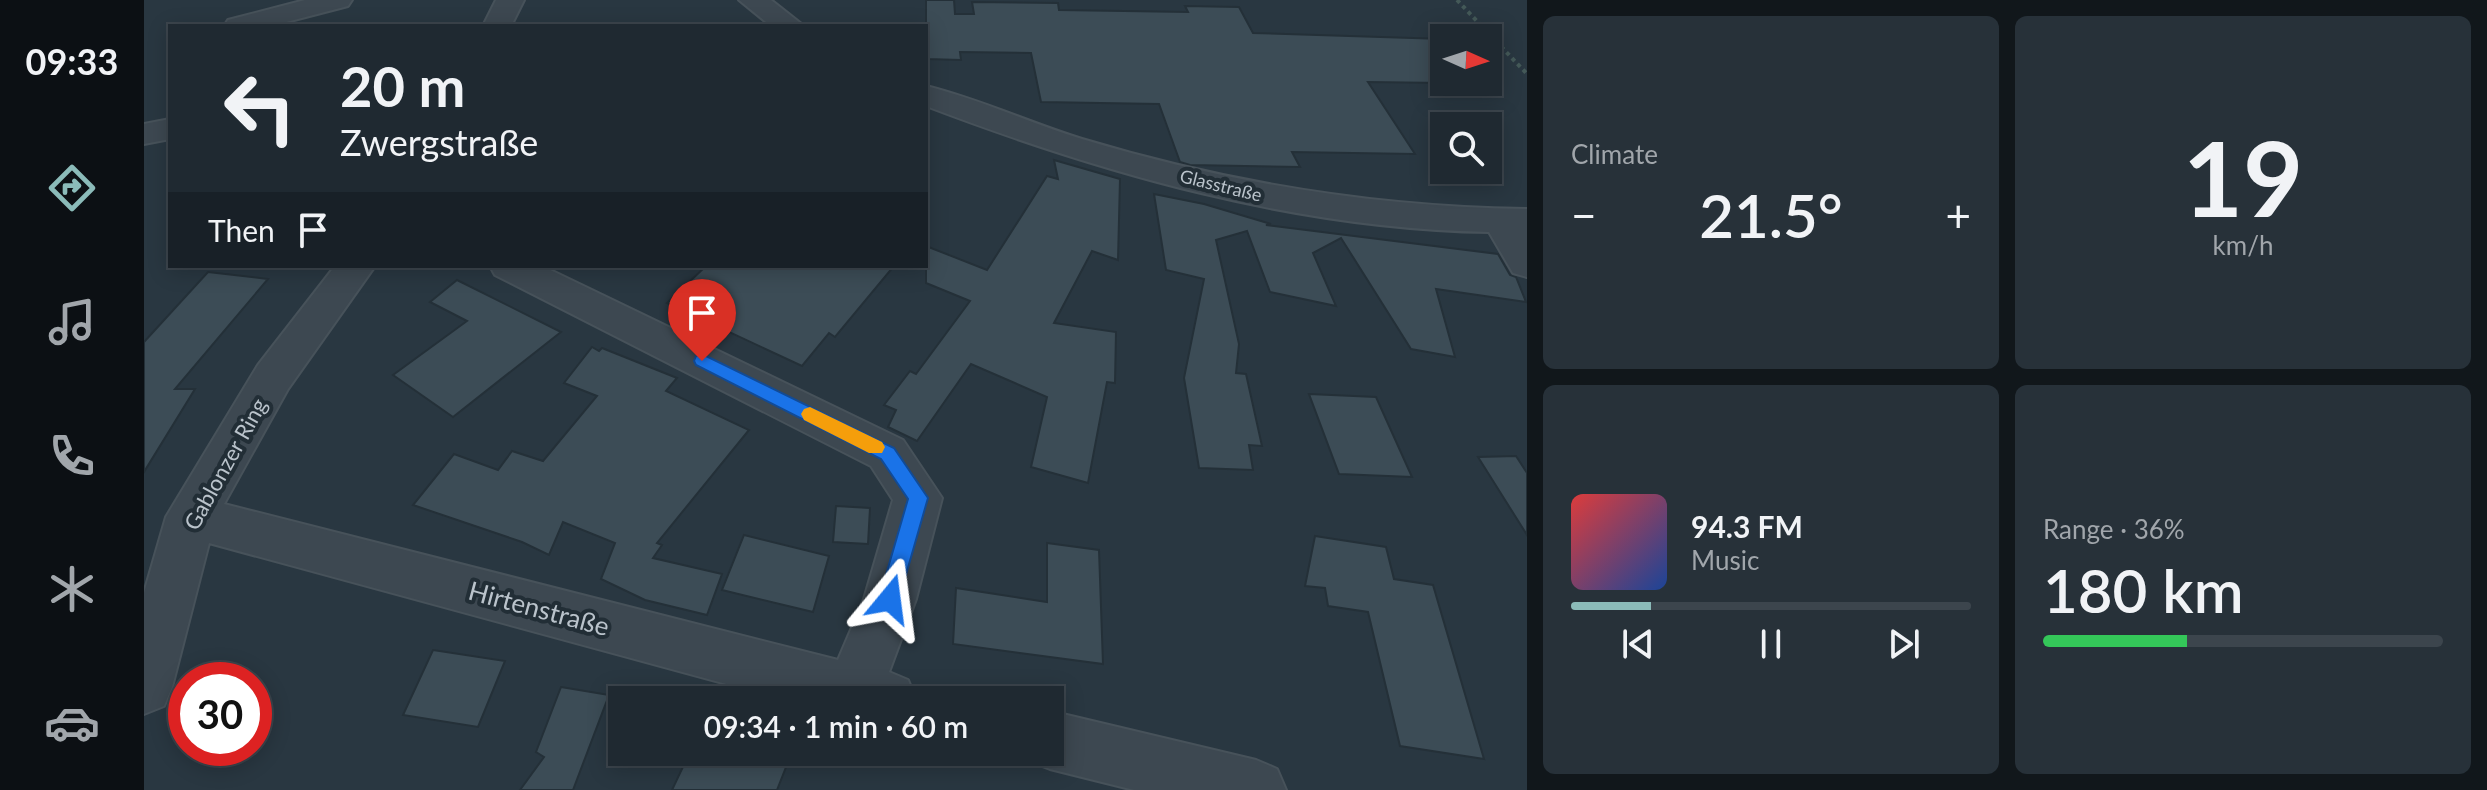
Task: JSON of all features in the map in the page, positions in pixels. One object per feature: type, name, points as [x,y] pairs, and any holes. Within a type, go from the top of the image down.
[{"type":"street","points":[[246,24],[338,0]]},
{"type":"street","points":[[498,24],[510,0]]},
{"type":"street","points":[[753,0],[787,24]]},
{"type":"street","name":"Glasstraße","points":[[928,96],[1003,126],[1280,200],[1452,221],[1514,221]]},
{"type":"street","points":[[144,134],[168,129]]},
{"type":"street","points":[[1514,221],[1527,264]]},
{"type":"street","name":"Gablonzer Ring","points":[[144,687],[191,517],[273,377],[355,268]]},
{"type":"street","points":[[513,268],[887,453],[918,498],[890,599],[872,686]]},
{"type":"street","name":"Hirtenstraße","points":[[191,517],[832,686]]},
{"type":"street","points":[[1064,743],[1256,790]]},
{"type":"path","points":[[1457,0],[1527,74]]},
{"type":"building","points":[[926,0],[954,0],[955,14],[974,14],[972,2],[1058,3],[1059,10],[1188,12],[1185,6],[1239,7],[1253,33],[1430,39],[1430,83],[1368,82],[1415,154],[1292,152],[1300,167],[1190,165],[1180,162],[1159,104],[1041,102],[1031,53],[960,52],[961,60],[928,59]]},
{"type":"building","points":[[1054,160],[1120,179],[1118,260],[1092,251],[1054,323],[1116,332],[1115,383],[1107,382],[1088,483],[1031,467],[1047,397],[971,364],[917,441],[888,427],[896,410],[884,405],[910,371],[916,374],[970,301],[926,283],[928,247],[987,270],[1047,176],[1058,179]]},
{"type":"building","points":[[1154,194],[1204,204],[1271,224],[1266,225],[1498,254],[1510,275],[1516,277],[1526,302],[1436,289],[1455,357],[1411,349],[1341,238],[1313,253],[1336,306],[1270,292],[1247,231],[1216,240],[1239,344],[1236,373],[1246,374],[1262,446],[1249,445],[1253,470],[1199,468],[1184,378],[1204,279],[1166,270]]},
{"type":"building","points":[[704,268],[892,268],[835,337],[829,333],[802,366],[667,303]]},
{"type":"building","points":[[208,272],[268,279],[175,389],[195,389],[144,472],[144,342]]},
{"type":"building","points":[[457,280],[561,332],[453,417],[393,375],[467,321],[430,302]]},
{"type":"building","points":[[592,347],[599,351],[602,348],[677,378],[666,391],[749,430],[657,543],[662,545],[653,558],[722,574],[707,615],[645,600],[601,579],[615,543],[563,522],[549,555],[522,542],[413,505],[454,454],[498,470],[512,451],[543,461],[597,396],[564,383]]},
{"type":"building","points":[[1309,394],[1376,397],[1412,477],[1339,474]]},
{"type":"building","points":[[1516,456],[1527,473],[1527,535],[1478,457]]},
{"type":"building","points":[[836,506],[870,508],[868,544],[833,542]]},
{"type":"building","points":[[744,535],[829,556],[813,612],[722,590]]},
{"type":"building","points":[[1315,536],[1386,547],[1394,579],[1433,585],[1484,759],[1400,746],[1368,612],[1328,606],[1325,588],[1305,586]]},
{"type":"building","points":[[1047,543],[1099,550],[1103,664],[953,644],[956,588],[1047,602]]},
{"type":"building","points":[[433,650],[505,661],[478,727],[403,715]]},
{"type":"building","points":[[561,687],[608,695],[573,790],[520,790],[544,757],[536,752]]},
{"type":"building","points":[[683,766],[786,766],[777,790],[672,790]]},
{"type":"slow traffic","points":[[810,414],[876,447]]},
{"type":"route","points":[[702,361],[887,453],[918,498],[890,599]]}]
